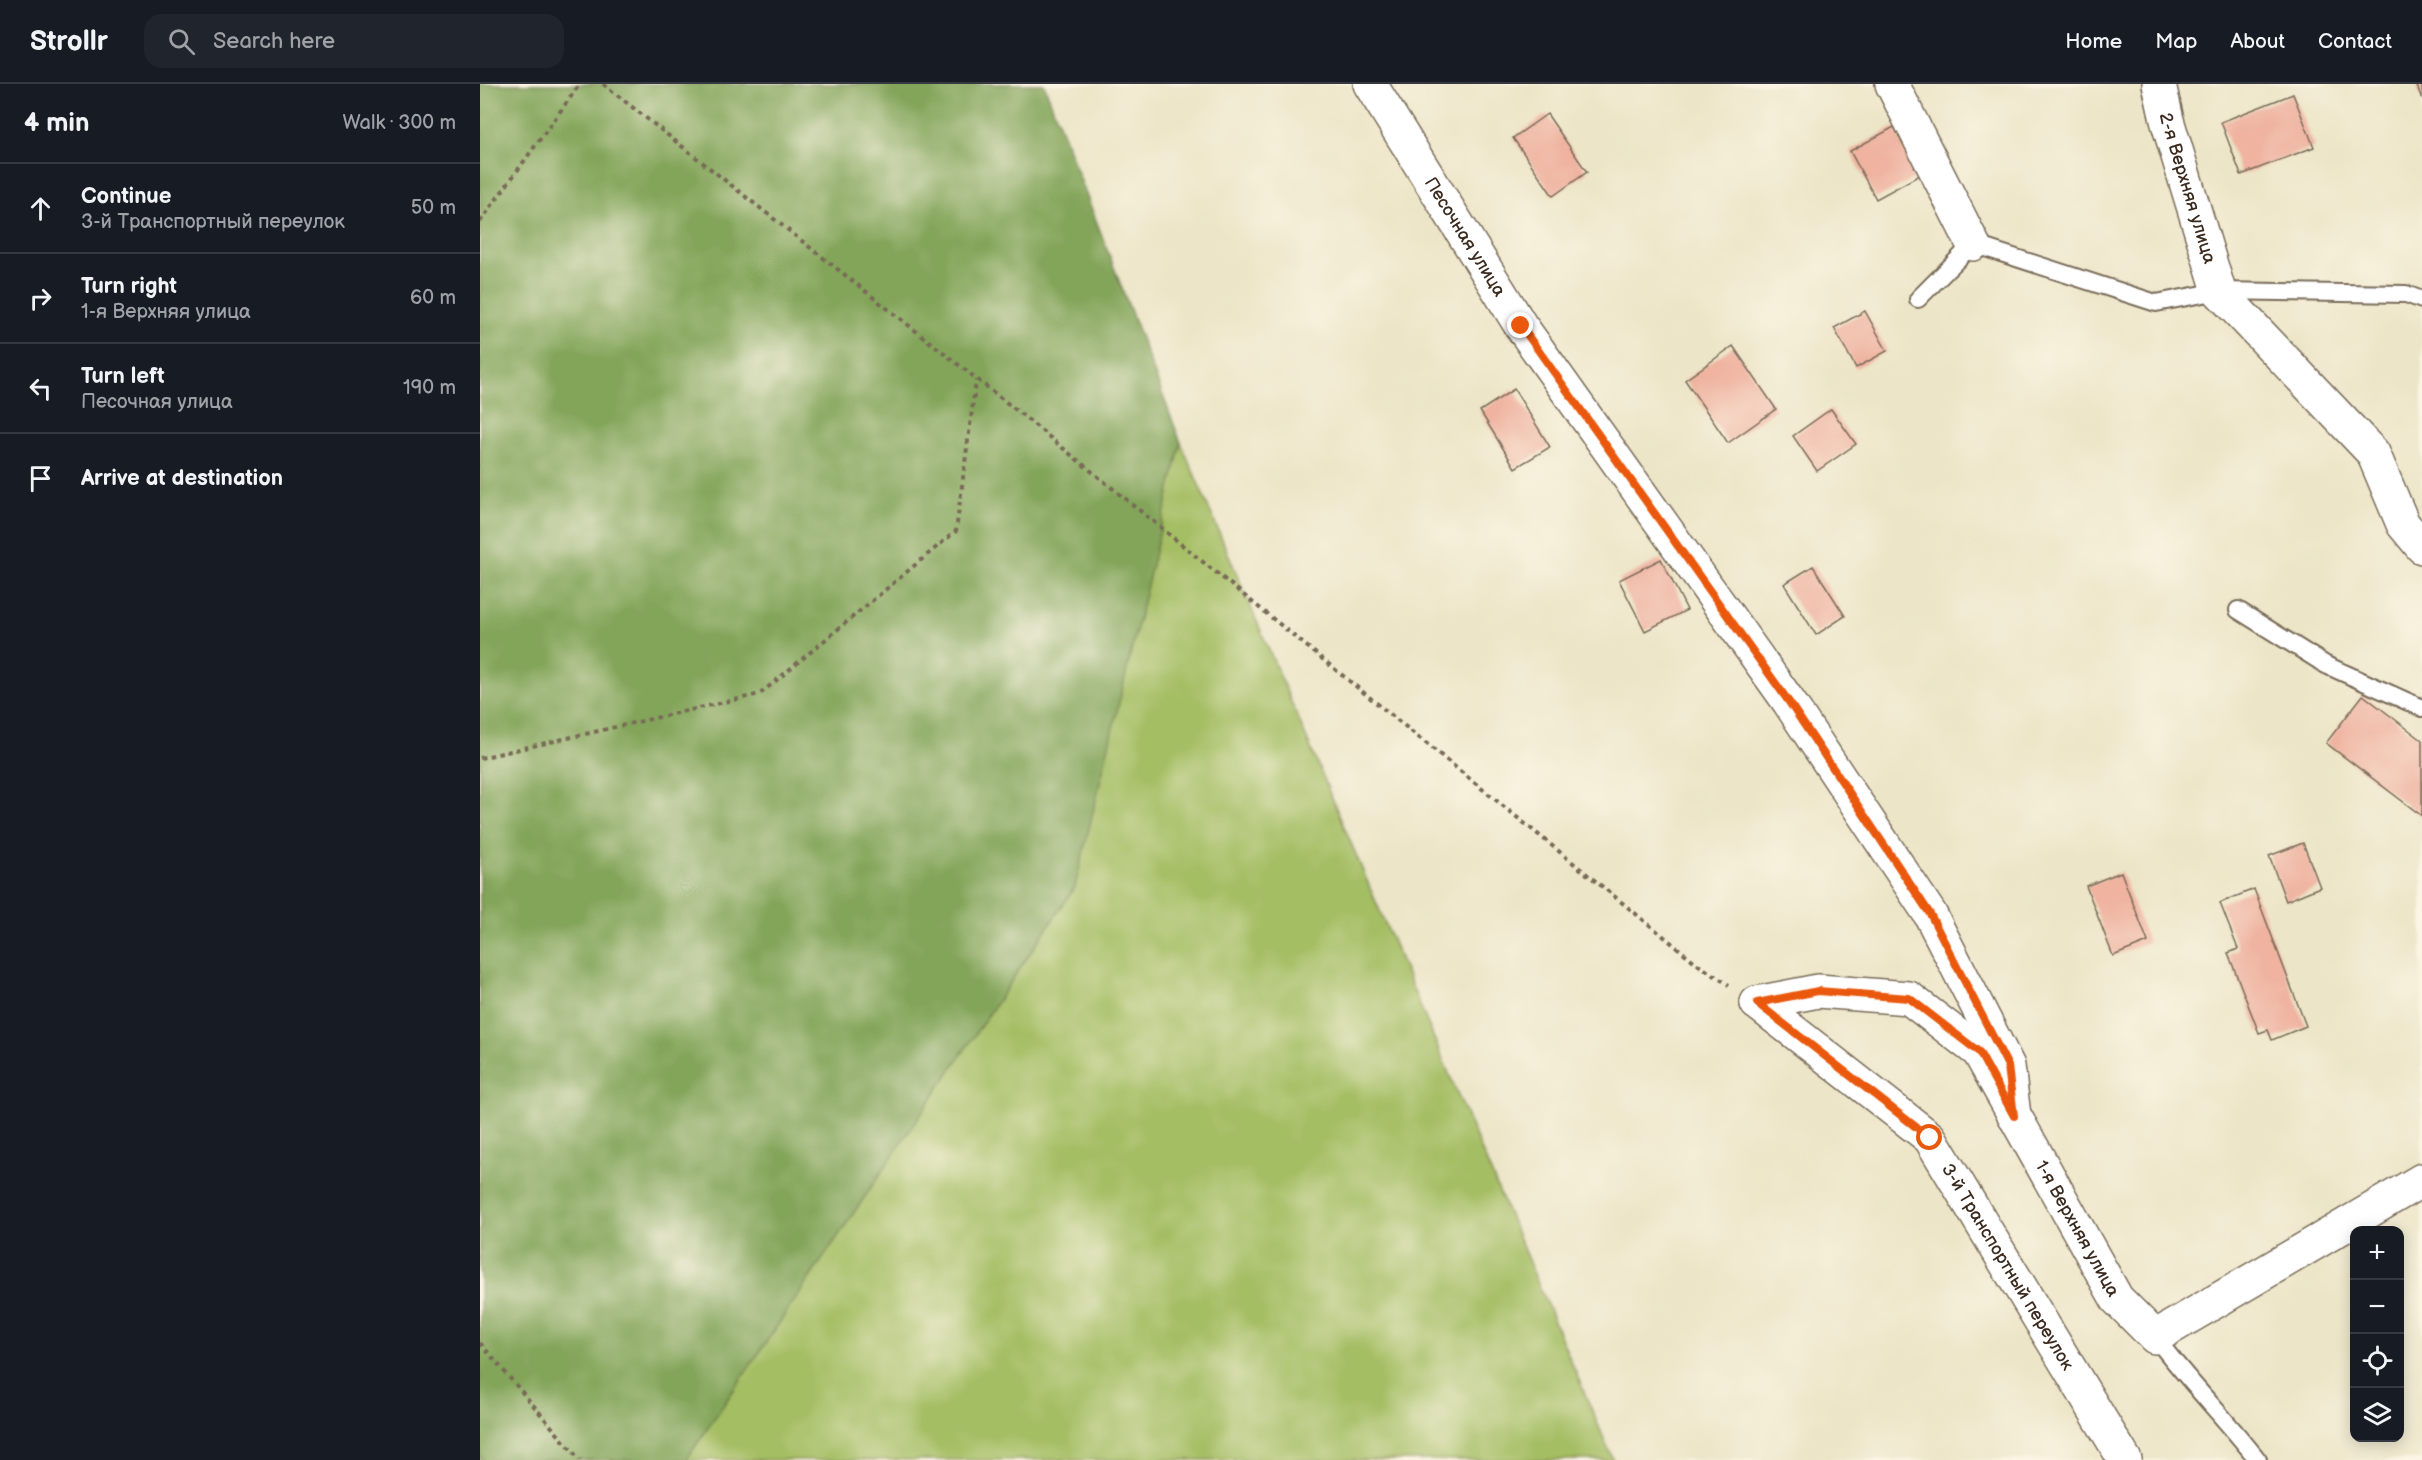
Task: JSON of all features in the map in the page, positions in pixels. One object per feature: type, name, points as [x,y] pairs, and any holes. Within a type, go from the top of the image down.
[{"type":"street","name":"Песочная улица","points":[[1370,84],[1521,326],[1789,702],[1930,914],[2008,1066],[2014,1116]]},
{"type":"street","points":[[1892,84],[1973,244]]},
{"type":"street","name":"2-я Верхняя улица","points":[[2159,84],[2219,291]]},
{"type":"street","points":[[2219,291],[2373,453],[2403,524],[2422,547]]},
{"type":"street","name":"1-я Верхняя улица","points":[[1757,1003],[1818,991],[1909,998],[1979,1052],[2117,1299],[2155,1337]]},
{"type":"street","name":"3-й Транспортный переулок","points":[[1757,1003],[1930,1138],[2126,1460]]},
{"type":"street","points":[[2155,1337],[2422,1180]]},
{"type":"lane","points":[[1918,299],[1973,244],[2156,303],[2219,291],[2406,294],[2422,300]]},
{"type":"lane","points":[[2238,610],[2326,665],[2422,708]]},
{"type":"lane","points":[[2155,1337],[2186,1378],[2231,1426],[2258,1460]]},
{"type":"path","points":[[480,222],[580,84]]},
{"type":"path","points":[[603,84],[976,379],[1700,966],[1757,1003]]},
{"type":"path","points":[[480,758],[760,694],[956,531],[976,379]]},
{"type":"path","points":[[480,1342],[580,1460]]},
{"type":"green space","points":[[480,84],[1044,84],[1181,443],[1075,887],[686,1460],[480,1460]]},
{"type":"green space","points":[[1176,431],[1613,1460],[686,1460],[1075,887]]},
{"type":"building","points":[[2416,84],[2422,84],[2422,99]]},
{"type":"building","points":[[2293,94],[2314,147],[2241,175],[2221,122]]},
{"type":"building","points":[[1547,114],[1587,172],[1553,196],[1513,138]]},
{"type":"building","points":[[1894,127],[1920,175],[1876,199],[1850,151]]},
{"type":"building","points":[[1865,311],[1887,351],[1856,368],[1834,328]]},
{"type":"building","points":[[1733,346],[1776,409],[1728,443],[1685,380]]},
{"type":"building","points":[[1514,389],[1550,447],[1515,468],[1480,411]]},
{"type":"building","points":[[1831,409],[1856,444],[1817,471],[1793,436]]},
{"type":"building","points":[[1661,559],[1687,610],[1645,631],[1619,580]]},
{"type":"building","points":[[1813,566],[1845,616],[1816,635],[1784,584]]},
{"type":"building","points":[[2363,695],[2422,740],[2422,816],[2326,743]]},
{"type":"building","points":[[2303,843],[2320,887],[2286,901],[2269,856]]},
{"type":"building","points":[[2121,872],[2148,942],[2113,956],[2086,886]]},
{"type":"building","points":[[2254,889],[2306,1026],[2272,1040],[2268,1030],[2259,1033],[2228,953],[2238,949],[2220,903]]},
{"type":"route","points":[[1521,326],[1789,702],[1930,914],[2008,1066],[2014,1116],[1979,1052],[1909,998],[1818,991],[1757,1003],[1930,1138]]}]
